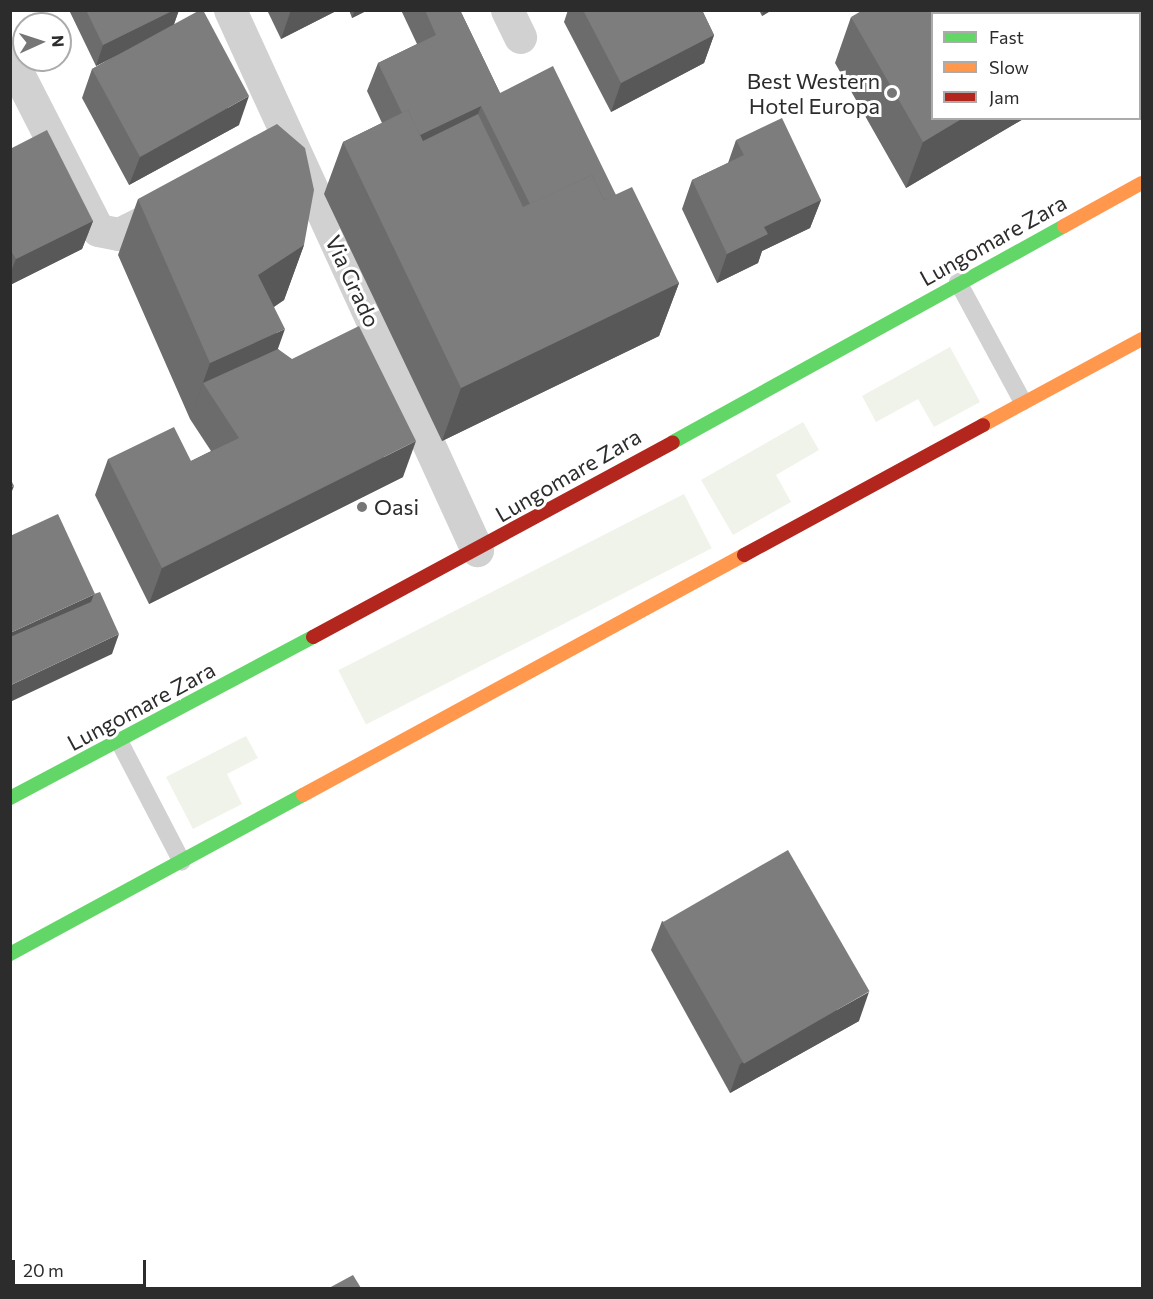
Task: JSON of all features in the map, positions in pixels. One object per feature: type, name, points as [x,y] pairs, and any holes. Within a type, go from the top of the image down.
[{"type":"street","name":"Via Grado","points":[[230,10],[477,550]]},
{"type":"street","points":[[10,58],[98,230],[119,234],[200,194]]},
{"type":"street","points":[[261,163],[292,148]]},
{"type":"street","name":"Lungomare Zara","points":[[10,798],[477,550],[958,282],[1143,183]]},
{"type":"street","points":[[10,954],[738,563],[1023,402],[1143,339]]},
{"type":"lane","points":[[958,282],[1023,402]]},
{"type":"lane","points":[[119,741],[182,862]]},
{"type":"shaded area","points":[[950,347],[980,402],[934,427],[918,399],[876,422],[862,396]]},
{"type":"shaded area","points":[[803,422],[819,450],[776,475],[791,502],[733,535],[701,480]]},
{"type":"shaded area","points":[[684,494],[712,548],[366,724],[338,670]]},
{"type":"shaded area","points":[[246,736],[258,758],[227,774],[242,804],[193,829],[166,777]]},
{"type":"building","points":[[86,10],[174,10],[103,45]]},
{"type":"building","points":[[203,10],[249,96],[140,157],[92,69]]},
{"type":"building","points":[[425,10],[460,10],[500,93],[553,66],[616,195],[604,200],[592,175],[530,204],[481,106],[420,135],[408,110],[402,113],[378,63],[436,35]]},
{"type":"building","points":[[583,10],[702,10],[714,35],[621,83]]},
{"type":"building","points":[[863,10],[933,10],[934,12],[931,12],[931,120],[960,120],[923,142],[851,17]]},
{"type":"building","points":[[959,10],[1102,10],[1102,12],[959,12]]},
{"type":"building","points":[[408,110],[423,141],[478,114],[523,207],[592,175],[604,200],[632,187],[679,283],[461,388],[343,142]]},
{"type":"building","points":[[782,118],[821,200],[764,227],[768,234],[727,254],[692,180],[744,155],[736,140]]},
{"type":"building","points":[[277,124],[305,148],[314,190],[304,245],[258,275],[285,329],[210,363],[138,199]]},
{"type":"building","points":[[47,130],[93,221],[16,259],[10,249],[10,149]]},
{"type":"building","points":[[359,326],[416,441],[162,568],[108,459],[174,427],[191,461],[239,438],[203,383],[278,349],[292,359]]},
{"type":"building","points":[[58,514],[95,594],[10,633],[10,536]]},
{"type":"building","points":[[100,592],[119,634],[11,685],[10,637],[91,602],[94,594]]},
{"type":"building","points":[[788,850],[870,991],[744,1064],[662,922]]},
{"type":"building","points":[[353,1275],[361,1288],[329,1288]]},
{"type":"traffic: fast","points":[[673,442],[1064,226]]},
{"type":"traffic: fast","points":[[10,798],[313,637]]},
{"type":"traffic: fast","points":[[10,954],[303,795]]},
{"type":"traffic: slow","points":[[1064,226],[1142,183]]},
{"type":"traffic: slow","points":[[983,425],[1142,339]]},
{"type":"traffic: slow","points":[[303,795],[744,555]]},
{"type":"traffic: jam","points":[[744,555],[983,425]]},
{"type":"traffic: jam","points":[[313,637],[673,442]]},
{"type":"place","name":"Best Western Hotel Europa","points":[[892,93]]},
{"type":"place","name":"Oasi","points":[[362,507]]}]
